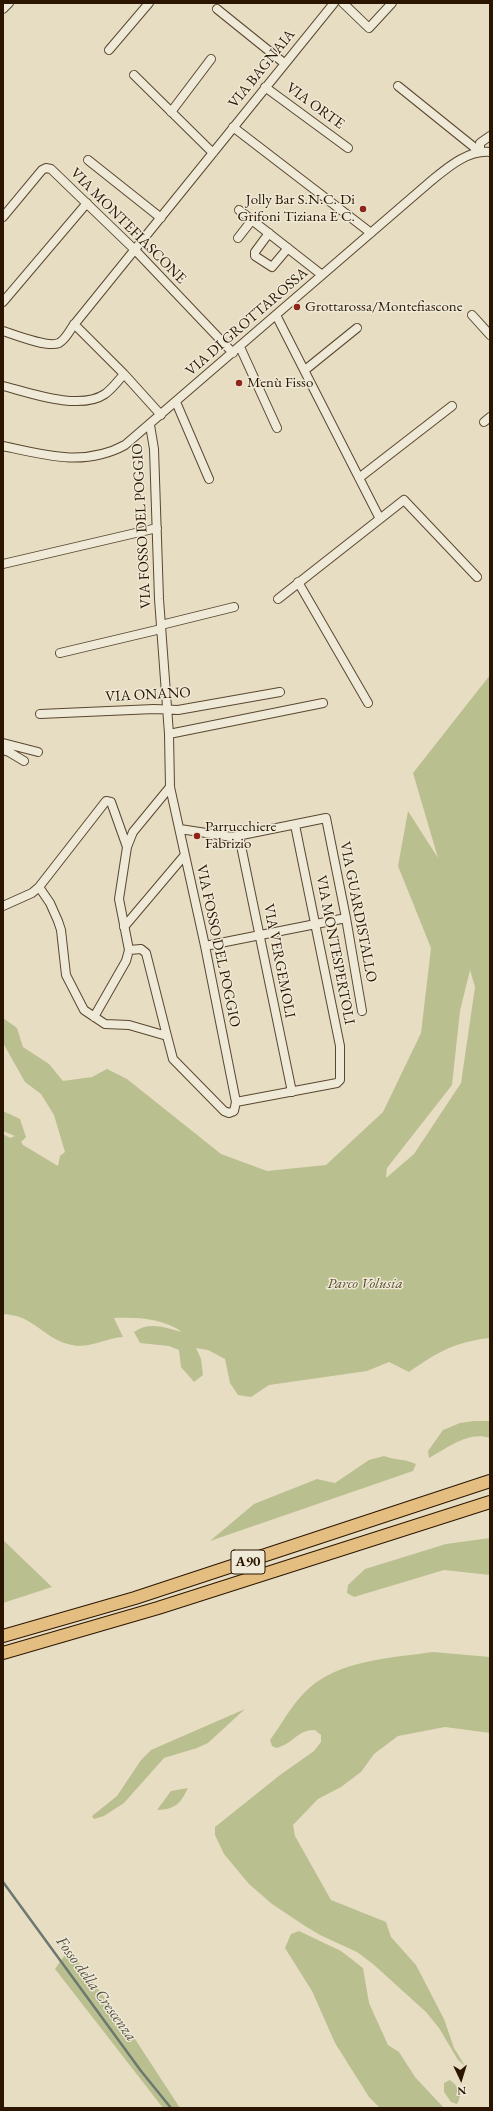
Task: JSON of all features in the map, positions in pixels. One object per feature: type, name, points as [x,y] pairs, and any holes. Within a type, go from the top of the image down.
[{"type":"highway","name":"A90","points":[[3,1636],[150,1593],[490,1481]]},
{"type":"highway","name":"A90","points":[[3,1653],[158,1608],[490,1502]]},
{"type":"street","points":[[3,9],[9,3]]},
{"type":"street","points":[[109,50],[149,3]]},
{"type":"street","name":"VIA BAGNAIA","points":[[3,331],[53,345],[62,341],[74,324],[334,3]]},
{"type":"street","points":[[343,3],[369,28],[392,3]]},
{"type":"street","points":[[217,9],[284,64]]},
{"type":"street","points":[[171,112],[211,59]]},
{"type":"street","points":[[134,75],[212,153]]},
{"type":"street","points":[[398,86],[480,152]]},
{"type":"street","name":"VIA ORTE","points":[[265,87],[348,148]]},
{"type":"street","points":[[233,127],[371,233]]},
{"type":"street","points":[[480,152],[480,143],[490,136]]},
{"type":"street","name":"VIA DI GROTTAROSSA","points":[[3,446],[60,458],[90,457],[105,454],[122,447],[150,425],[438,175],[466,156],[480,152],[490,152]]},
{"type":"street","points":[[88,160],[161,218]]},
{"type":"street","name":"VIA MONTEFIASCONE","points":[[3,217],[41,172],[46,168],[51,170],[135,250],[233,353]]},
{"type":"street","points":[[3,302],[87,203]]},
{"type":"street","points":[[239,210],[322,275]]},
{"type":"street","points":[[238,238],[252,220]]},
{"type":"street","points":[[269,233],[255,252],[255,256],[272,267],[288,248]]},
{"type":"street","points":[[276,315],[380,519]]},
{"type":"street","points":[[472,315],[490,335]]},
{"type":"street","points":[[74,324],[124,374],[161,415]]},
{"type":"street","points":[[305,370],[357,328]]},
{"type":"street","points":[[240,347],[277,428]]},
{"type":"street","points":[[3,386],[60,400],[85,401],[105,394],[124,374]]},
{"type":"street","points":[[176,402],[209,479]]},
{"type":"street","points":[[359,478],[452,406]]},
{"type":"street","name":"VIA FOSSO DEL POGGIO","points":[[150,425],[154,449],[161,627],[169,734],[170,787],[205,946],[236,1102]]},
{"type":"street","points":[[278,599],[404,500],[477,577]]},
{"type":"street","points":[[3,564],[157,528]]},
{"type":"street","points":[[298,582],[368,703]]},
{"type":"street","name":"VIA FOSSO DEL POGGIO","points":[[60,653],[234,607]]},
{"type":"street","name":"VIA ONANO","points":[[40,714],[166,709],[178,710],[280,692]]},
{"type":"street","points":[[169,734],[323,703]]},
{"type":"street","points":[[3,743],[38,752]]},
{"type":"street","points":[[3,750],[24,761]]},
{"type":"street","points":[[94,1018],[126,961],[128,950],[119,899],[127,847],[133,832],[170,787]]},
{"type":"street","points":[[3,906],[32,893],[39,887],[106,801],[110,802],[127,847]]},
{"type":"street","name":"VIA GUARDISTALLO","points":[[295,825],[326,818],[346,918],[362,1011]]},
{"type":"street","points":[[180,829],[232,837],[295,825]]},
{"type":"street","name":"VIA MONTESPERTOLI","points":[[292,1092],[339,1082],[340,1046],[295,825]]},
{"type":"street","name":"VIA VERGEMOLI","points":[[239,836],[292,1092]]},
{"type":"street","points":[[124,928],[184,856]]},
{"type":"street","points":[[39,887],[50,902],[58,921],[67,977],[82,1008],[94,1018],[105,1024],[129,1026],[167,1036]]},
{"type":"street","points":[[205,946],[346,918]]},
{"type":"street","points":[[128,950],[141,949],[146,953],[173,1059],[224,1111],[231,1113],[236,1109],[236,1102],[292,1092]]},
{"type":"green space","name":"Parco Volusia","points":[[490,675],[490,1338],[456,1345],[429,1359],[409,1372],[389,1362],[367,1371],[269,1385],[251,1397],[238,1395],[230,1383],[225,1359],[208,1350],[196,1348],[201,1359],[203,1375],[194,1382],[181,1367],[179,1350],[169,1346],[140,1343],[134,1332],[146,1327],[158,1326],[182,1332],[175,1327],[158,1321],[140,1318],[114,1318],[123,1337],[85,1346],[79,1346],[62,1342],[32,1323],[14,1315],[3,1314],[3,1134],[10,1138],[15,1136],[3,1131],[3,1111],[20,1119],[26,1137],[21,1142],[23,1145],[58,1166],[60,1156],[65,1152],[54,1115],[41,1094],[25,1082],[3,1043],[3,1018],[17,1028],[23,1047],[49,1064],[63,1081],[92,1077],[107,1069],[127,1079],[221,1154],[267,1171],[326,1165],[383,1112],[421,1033],[431,948],[398,866],[408,811],[438,858],[413,773]],"holes":[[[470,970],[475,987],[461,1083],[414,1154],[386,1178],[387,1168],[452,1085],[460,1011]]]},
{"type":"green space","points":[[490,1421],[490,1438],[482,1436],[466,1439],[451,1445],[429,1458],[428,1451],[443,1430],[460,1423]]},
{"type":"green space","points":[[384,1456],[416,1464],[413,1471],[210,1541],[254,1504],[317,1479],[335,1483],[369,1460]]},
{"type":"green space","points":[[490,1538],[490,1575],[444,1570],[354,1597],[347,1593],[348,1585],[365,1569],[446,1544]]},
{"type":"green space","points":[[3,1540],[52,1587],[3,1603]]},
{"type":"green space","points":[[433,1652],[490,1657],[490,1733],[445,1727],[398,1736],[374,1754],[361,1772],[341,1787],[318,1799],[293,1825],[295,1836],[331,1900],[386,1922],[391,1937],[416,1965],[444,2019],[454,2048],[465,2066],[458,2060],[439,2028],[426,2012],[373,1964],[357,1952],[320,1935],[272,1904],[249,1884],[224,1854],[215,1835],[215,1827],[280,1775],[314,1751],[321,1742],[321,1735],[315,1730],[303,1732],[287,1744],[276,1748],[272,1746],[270,1740],[295,1704],[304,1693],[317,1682],[347,1667],[364,1662]]},
{"type":"green space","points":[[245,1709],[208,1743],[164,1758],[124,1803],[104,1816],[94,1819],[92,1816],[117,1796],[141,1760],[151,1750]]},
{"type":"green space","points":[[188,1788],[177,1805],[157,1810],[171,1791]]},
{"type":"green space","points":[[299,1931],[341,1951],[363,1968],[369,2003],[388,2045],[399,2052],[415,2077],[444,2108],[380,2108],[369,2097],[335,2043],[312,1991],[285,1948],[291,1934]]},
{"type":"green space","points":[[64,1956],[76,1959],[135,2039],[180,2108],[163,2108],[55,1969]]},
{"type":"green space","points":[[450,2080],[456,2085],[460,2094],[457,2104],[451,2102],[444,2092],[444,2083]]},
{"type":"waterway","name":"Fosso della Crescenza","points":[[3,1882],[141,2071],[171,2108]]},
{"type":"place","name":"Jolly Bar S.N.C. Di Grifoni Tiziana E C.","points":[[363,209]]},
{"type":"place","name":"Grottarossa/Montefiascone","points":[[297,307]]},
{"type":"place","name":"Menù Fisso","points":[[239,383]]},
{"type":"place","name":"Parrucchiere Fabrizio","points":[[197,836]]}]
